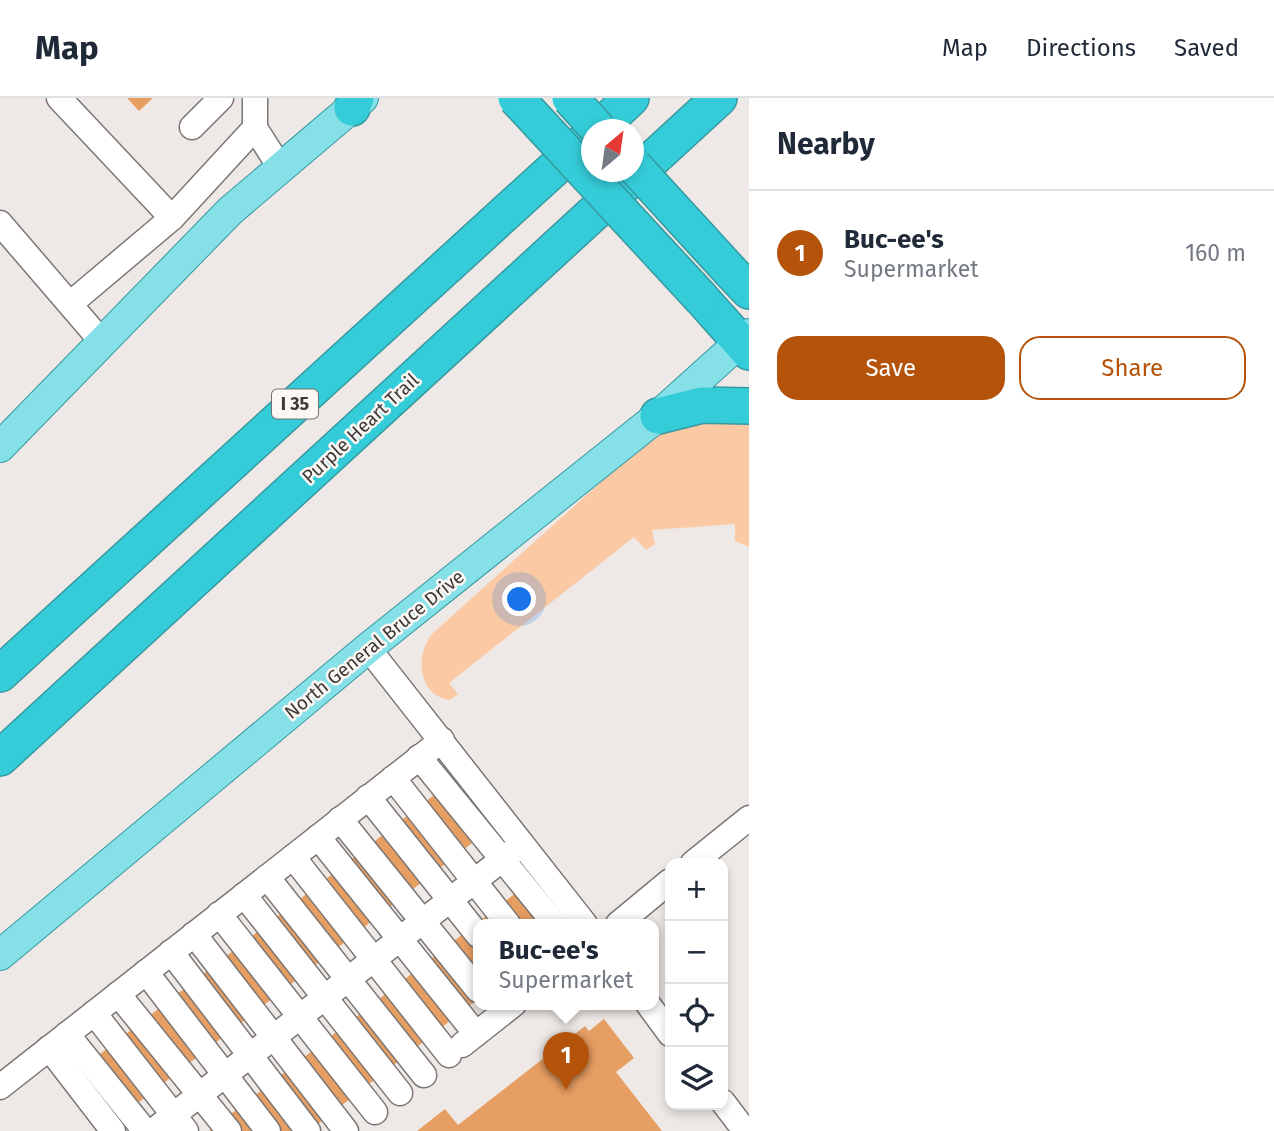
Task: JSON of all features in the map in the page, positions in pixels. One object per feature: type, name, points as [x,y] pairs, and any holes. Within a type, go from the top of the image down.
[{"type":"highway","points":[[516,98],[746,343]]},
{"type":"highway","points":[[570,98],[588,119]]},
{"type":"highway","points":[[609,119],[631,98]]},
{"type":"highway","name":"Purple Heart Trail","points":[[0,758],[719,98]]},
{"type":"highway","name":"I 35","points":[[0,674],[581,144]]},
{"type":"highway","points":[[644,177],[740,282]]},
{"type":"highway","points":[[658,416],[702,405],[749,406]]},
{"type":"main road","points":[[0,447],[230,211],[357,101]]},
{"type":"main road","name":"North General Bruce Drive","points":[[0,955],[368,648],[746,343]]},
{"type":"lane","points":[[59,98],[172,218]]},
{"type":"lane","points":[[192,127],[221,98]]},
{"type":"lane","points":[[255,98],[255,128],[281,169]]},
{"type":"lane","points":[[70,304],[172,218],[255,128]]},
{"type":"lane","points":[[0,223],[103,343]]},
{"type":"lane","points":[[368,648],[581,919]]},
{"type":"lane","points":[[0,1087],[442,740]]},
{"type":"lane","points":[[419,757],[551,919]]},
{"type":"lane","points":[[393,778],[504,919]]},
{"type":"lane","points":[[368,797],[473,929]]},
{"type":"lane","points":[[699,858],[749,818]]},
{"type":"lane","points":[[340,819],[473,984]]},
{"type":"lane","points":[[318,837],[476,1034]]},
{"type":"lane","points":[[153,1131],[180,1123],[200,1095],[522,844]]},
{"type":"lane","points":[[293,856],[449,1055]]},
{"type":"lane","points":[[267,877],[424,1075]]},
{"type":"lane","points":[[624,919],[665,885]]},
{"type":"lane","points":[[244,895],[400,1093]]},
{"type":"lane","points":[[219,915],[375,1112]]},
{"type":"lane","points":[[194,934],[348,1131],[476,1034],[499,1010]]},
{"type":"lane","points":[[171,952],[308,1131]]},
{"type":"lane","points":[[146,972],[268,1131]]},
{"type":"lane","points":[[118,994],[229,1131]]},
{"type":"lane","points":[[652,1010],[665,1027]]},
{"type":"lane","points":[[94,1013],[180,1123]]},
{"type":"lane","points":[[58,1041],[113,1131]]},
{"type":"lane","points":[[58,1041],[145,1131]]},
{"type":"lane","points":[[728,1109],[745,1131]]},
{"type":"shaded area","points":[[697,420],[749,421],[749,547],[735,541],[735,524],[652,530],[655,544],[646,550],[634,537],[449,683],[458,694],[450,700],[431,691],[422,673],[422,662],[423,652],[433,633],[640,447],[670,428]]},
{"type":"building","points":[[127,98],[153,98],[139,111]]},
{"type":"building","points":[[447,785],[485,833],[129,1110],[91,1061]]},
{"type":"building","points":[[526,885],[552,919],[482,919]]},
{"type":"building","points":[[473,926],[473,1003],[309,1131],[209,1131]]},
{"type":"building","points":[[604,1019],[634,1058],[616,1072],[662,1131],[417,1131],[445,1109],[458,1125],[585,1026],[589,1031]]},
{"type":"place","name":"Buc-ee's","points":[[566,1090]]}]
